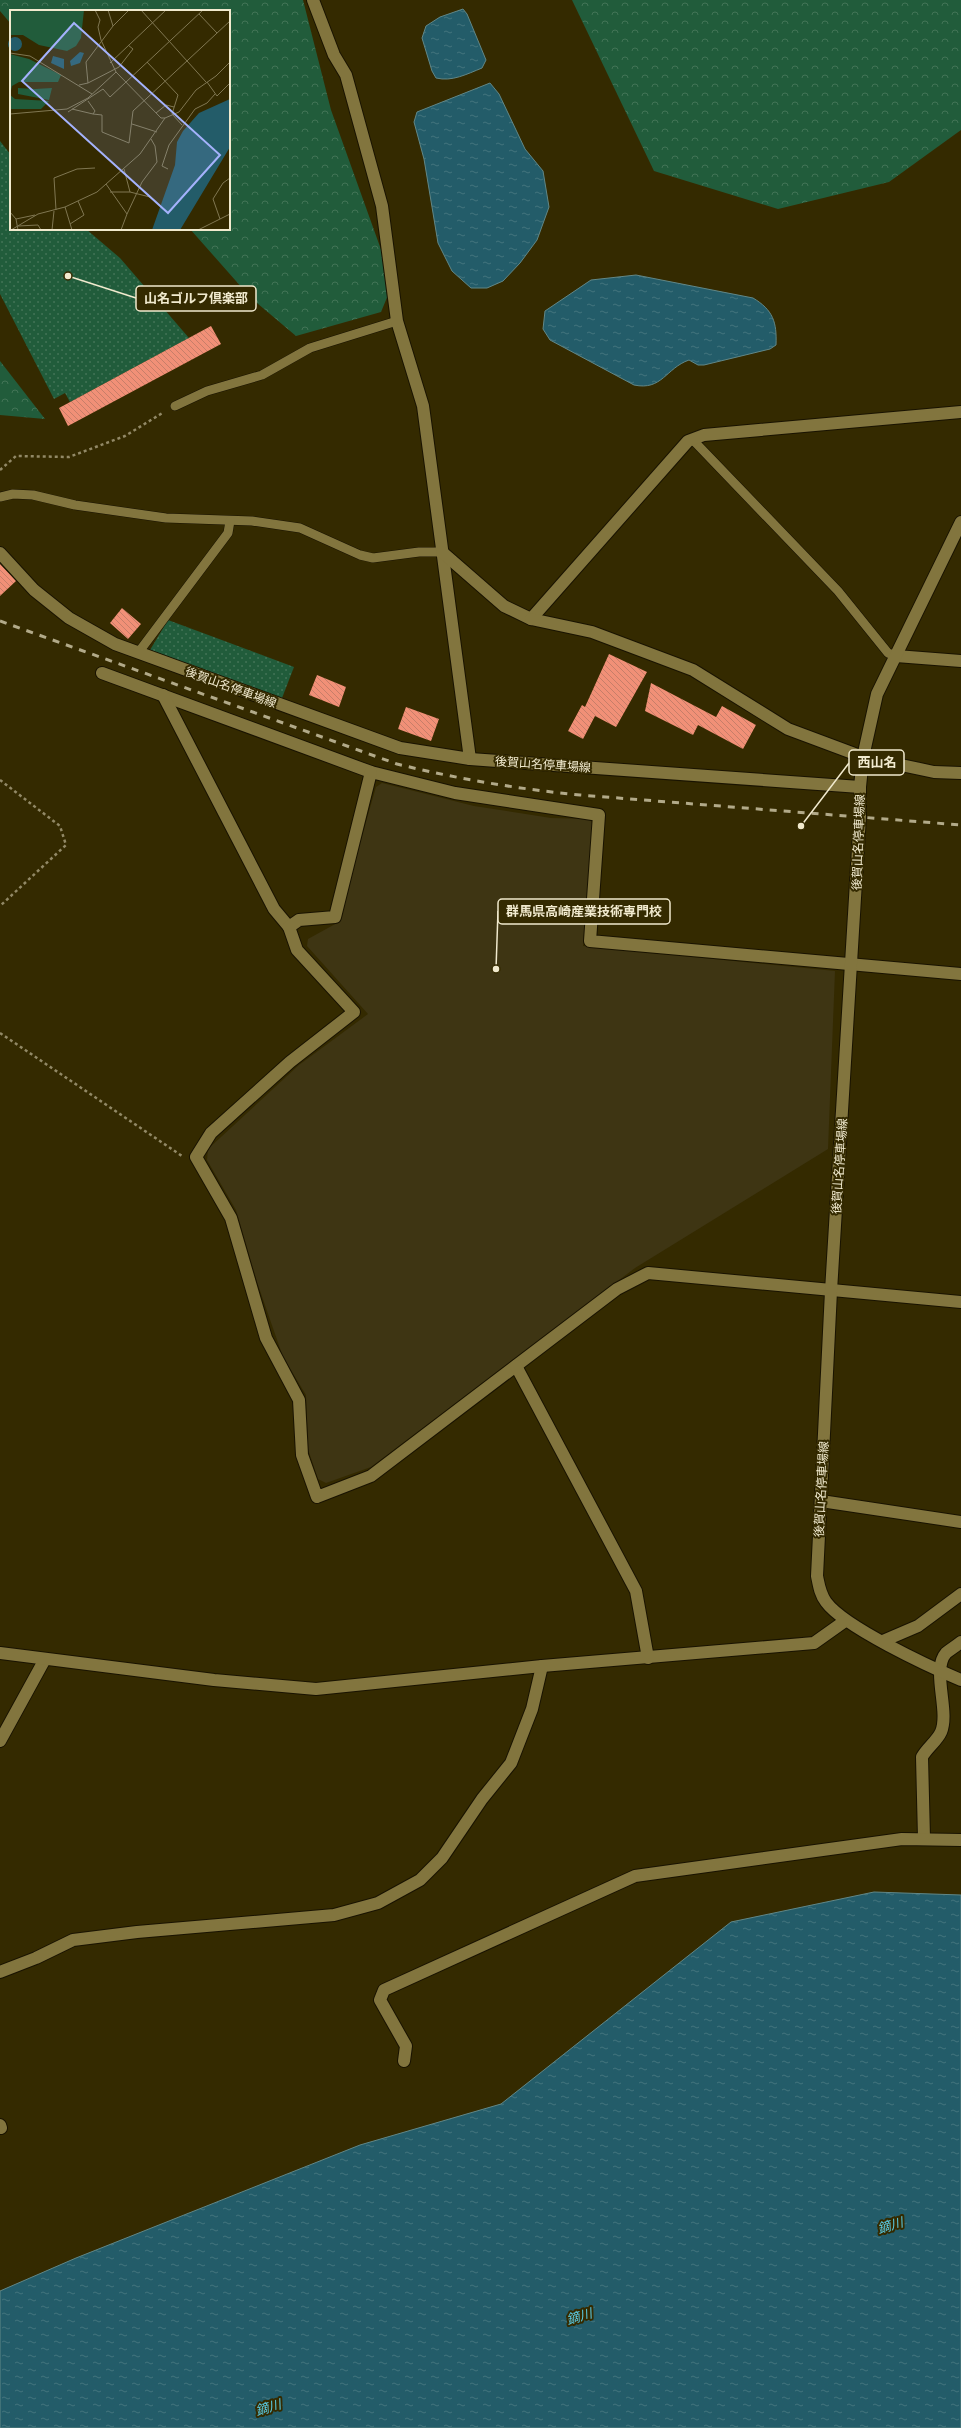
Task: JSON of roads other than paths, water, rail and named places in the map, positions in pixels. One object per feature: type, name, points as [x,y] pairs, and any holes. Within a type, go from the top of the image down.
[{"type":"street","points":[[313,0],[334,55],[346,75],[365,139],[382,206],[397,321],[422,406],[470,759]]},
{"type":"street","points":[[532,619],[688,441],[692,439],[704,435],[961,412]]},
{"type":"street","points":[[860,788],[864,757],[877,694],[961,522]]},
{"type":"street","points":[[442,552],[504,606],[532,619],[592,632],[693,670],[788,729],[864,757],[934,772],[961,773]]},
{"type":"street","name":"後賀山名停車場線","points":[[0,553],[34,590],[69,618],[115,644],[400,748],[470,759],[860,788],[860,816],[852,965],[831,1291],[817,1576],[820,1591],[827,1603],[845,1621],[940,1671],[961,1680]]},
{"type":"street","points":[[896,656],[961,661]]},
{"type":"street","points":[[102,673],[371,772],[454,793],[599,815],[590,941],[961,974]]},
{"type":"street","points":[[163,695],[274,909],[289,927],[297,950],[354,1012],[290,1062],[211,1133],[196,1156],[232,1218],[266,1338],[300,1400],[302,1455],[317,1497],[371,1476],[617,1289],[648,1273],[961,1302]]},
{"type":"street","points":[[289,927],[299,920],[335,917],[371,772]]},
{"type":"street","points":[[516,1366],[636,1591],[648,1658]]},
{"type":"street","points":[[821,1501],[961,1522]]},
{"type":"street","points":[[883,1641],[918,1626],[961,1594]]},
{"type":"street","points":[[0,1653],[214,1680],[316,1689],[542,1666],[814,1643],[845,1621]]},
{"type":"street","points":[[924,1838],[922,1757],[940,1734],[944,1719],[940,1671],[945,1654],[961,1642]]},
{"type":"street","points":[[0,1741],[45,1659]]},
{"type":"street","points":[[0,1972],[36,1958],[73,1940],[137,1932],[334,1915],[378,1903],[420,1880],[442,1858],[482,1800],[511,1763],[532,1709],[542,1666]]},
{"type":"street","points":[[404,2061],[406,2046],[380,2000],[384,1990],[635,1876],[902,1839],[924,1838],[961,1840]]},
{"type":"lane","points":[[175,406],[207,391],[262,375],[310,348],[397,321]]},
{"type":"lane","points":[[692,439],[838,591],[888,652],[896,656]]},
{"type":"lane","points":[[0,497],[13,494],[34,495],[74,505],[166,518],[252,521],[300,528],[360,555],[374,558],[419,552],[442,552]]},
{"type":"lane","points":[[138,653],[228,533],[230,521]]},
{"type":"water","points":[[463,9],[467,14],[486,60],[482,68],[465,75],[448,79],[436,78],[432,71],[422,38],[426,26],[440,17]]},
{"type":"water","points":[[490,83],[499,94],[525,149],[543,171],[549,207],[537,240],[520,263],[503,281],[487,288],[471,288],[452,271],[438,243],[424,159],[414,122],[417,112]]},
{"type":"water","points":[[636,275],[753,298],[765,307],[772,317],[776,330],[776,345],[770,349],[704,365],[698,365],[689,360],[675,368],[658,382],[643,386],[634,385],[550,340],[543,329],[545,311],[591,280]]},
{"type":"water","name":"鏑川","points":[[874,1892],[961,1895],[961,2428],[0,2428],[0,2291],[76,2258],[360,2145],[501,2104],[731,1922]]},
{"type":"railway","points":[[0,621],[397,764],[465,779],[511,787],[580,795],[961,825]]},
{"type":"place","name":"山名ゴルフ倶楽部","points":[[68,276]]},
{"type":"place","name":"西山名","points":[[801,826]]},
{"type":"place","name":"群馬県高崎産業技術専門校","points":[[496,969]]}]
